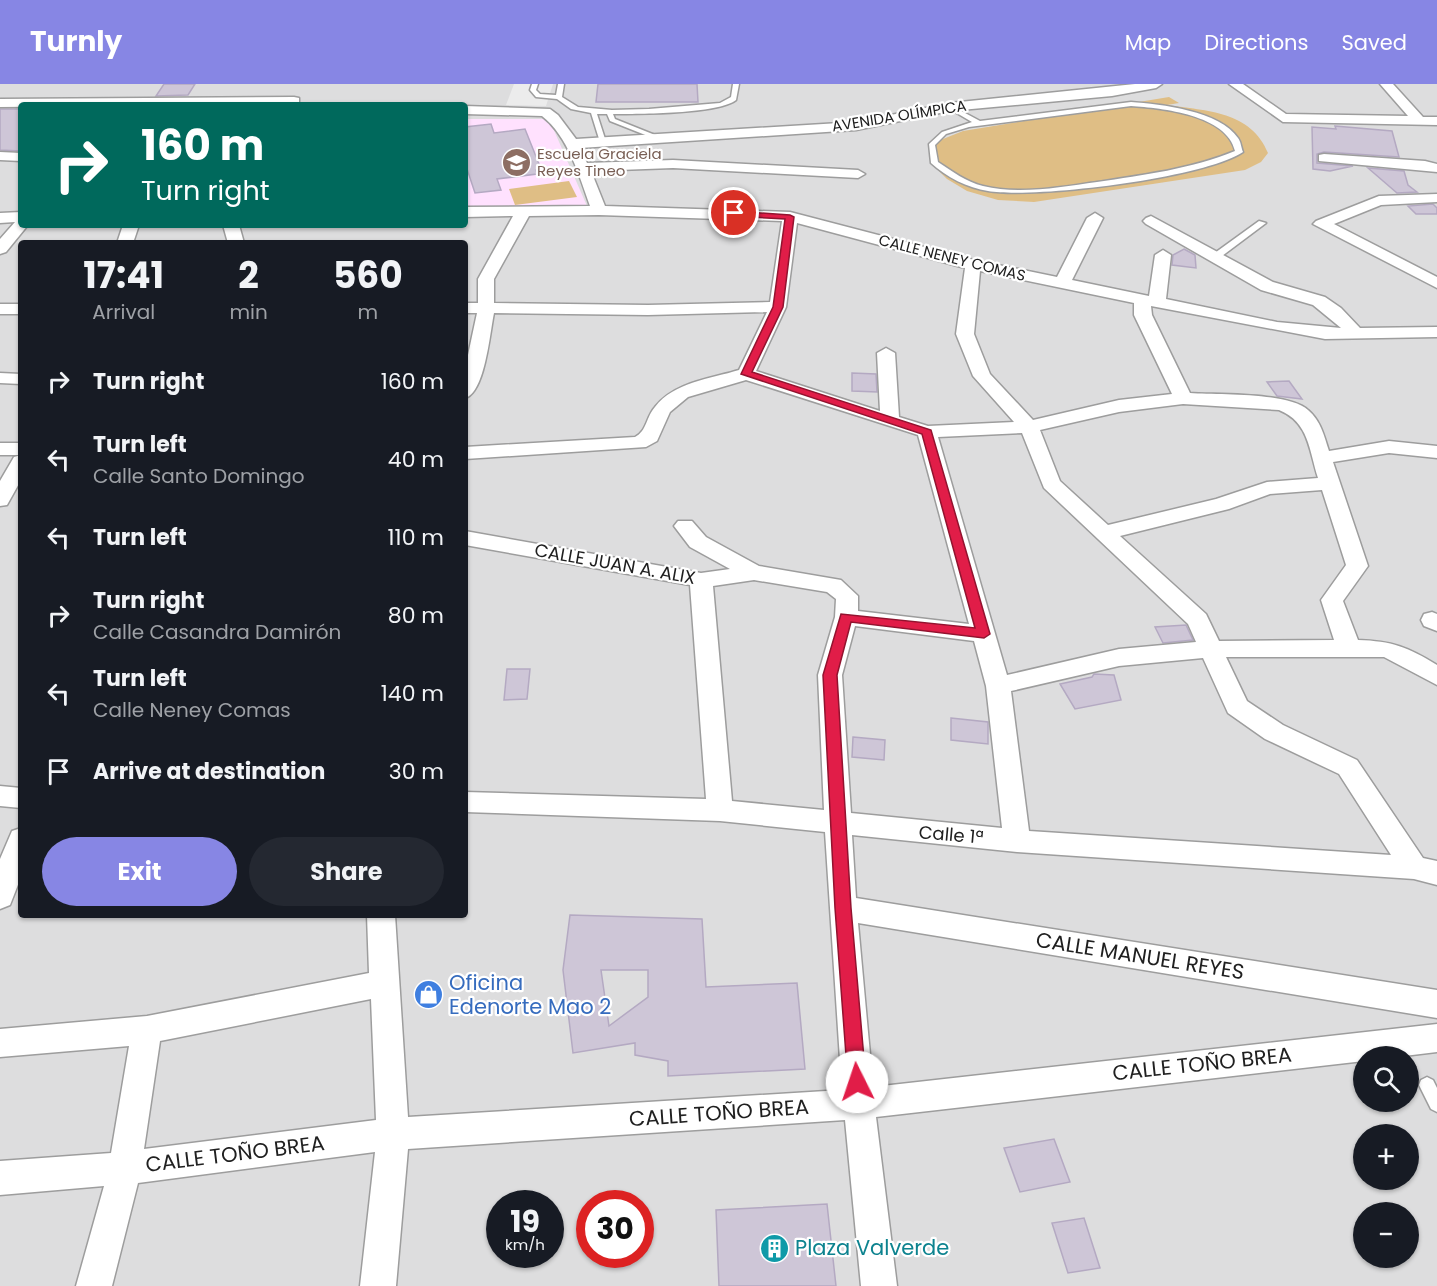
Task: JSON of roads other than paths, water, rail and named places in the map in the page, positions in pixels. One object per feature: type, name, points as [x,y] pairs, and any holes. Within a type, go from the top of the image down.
[{"type":"street","points":[[33,102],[46,84]]},
{"type":"street","points":[[111,102],[123,84]]},
{"type":"street","points":[[188,102],[198,84]]},
{"type":"street","points":[[652,136],[832,123],[941,101],[1106,84]]},
{"type":"street","name":"AVENIDA OLÍMPICA","points":[[568,140],[856,126],[950,107],[1156,84]]},
{"type":"street","points":[[1235,84],[1283,118],[1437,121]]},
{"type":"street","points":[[1386,84],[1420,121]]},
{"type":"street","points":[[214,102],[295,99]]},
{"type":"street","points":[[0,103],[18,103]]},
{"type":"street","points":[[468,110],[545,112],[556,117],[584,167],[599,210]]},
{"type":"street","points":[[0,156],[18,157]]},
{"type":"street","points":[[1324,158],[1425,165],[1437,168]]},
{"type":"street","points":[[584,167],[673,164],[858,174]]},
{"type":"street","points":[[1437,198],[1379,201],[1321,224],[1437,283]]},
{"type":"street","name":"CALLE NENEY COMAS","points":[[468,212],[599,210],[790,217],[973,265],[1297,330],[1325,334],[1437,332]]},
{"type":"street","points":[[468,380],[477,364],[486,308],[486,279],[524,211]]},
{"type":"street","points":[[746,374],[778,307],[790,217]]},
{"type":"street","points":[[0,218],[18,218]]},
{"type":"street","points":[[1062,283],[1095,218]]},
{"type":"street","points":[[1151,222],[1267,286],[1319,302],[1335,312],[1355,333]]},
{"type":"street","points":[[0,249],[18,228]]},
{"type":"street","points":[[1163,255],[1143,315],[1183,398]]},
{"type":"street","points":[[973,265],[965,334],[982,375],[1029,427],[1051,484],[1198,620],[1237,706],[1274,732],[1348,767],[1426,870]]},
{"type":"street","points":[[468,308],[648,310],[778,307]]},
{"type":"street","points":[[0,309],[18,309]]},
{"type":"street","points":[[885,353],[890,420]]},
{"type":"street","points":[[468,453],[639,443],[650,437],[662,410],[681,393],[746,374],[927,432],[1029,427],[1119,406],[1183,398],[1255,402],[1292,408],[1307,417],[1310,423],[1357,566],[1332,600],[1349,648]]},
{"type":"street","points":[[0,378],[18,379]]},
{"type":"street","points":[[927,432],[998,686],[1017,841]]},
{"type":"street","points":[[1320,458],[1389,447],[1437,452]]},
{"type":"street","points":[[0,449],[18,448]]},
{"type":"street","points":[[0,500],[18,467]]},
{"type":"street","points":[[1104,533],[1222,504],[1267,488],[1329,483]]},
{"type":"street","points":[[685,526],[698,542],[754,573]]},
{"type":"street","name":"CALLE JUAN A. ALIX","points":[[468,539],[701,580],[754,573],[838,588],[847,596],[846,617]]},
{"type":"street","points":[[701,580],[720,810]]},
{"type":"street","points":[[879,1286],[859,1104],[843,908],[830,675],[846,617],[984,634]]},
{"type":"street","points":[[998,686],[1137,655],[1211,650],[1349,648],[1400,653],[1437,676]]},
{"type":"street","points":[[0,796],[18,798]]},
{"type":"street","name":"Calle 1ª","points":[[468,802],[720,810],[1017,841],[1426,870]]},
{"type":"street","points":[[0,897],[18,847]]},
{"type":"street","name":"CALLE MANUEL REYES","points":[[843,908],[1437,1004]]},
{"type":"street","points":[[378,1286],[393,1134],[381,918]]},
{"type":"street","points":[[0,1043],[147,1030],[384,983]]},
{"type":"street","points":[[94,1286],[125,1168],[147,1030]]},
{"type":"street","name":"CALLE TOÑO BREA","points":[[0,1178],[125,1168],[393,1134],[859,1104],[1437,1038]]},
{"type":"lane","points":[[535,84],[533,90],[538,96],[559,97],[577,109],[609,111],[721,105],[732,102],[736,97],[736,84]]},
{"type":"lane","points":[[559,97],[561,84]]},
{"type":"lane","points":[[950,107],[979,124],[1131,104],[1150,105],[1186,113],[1221,127],[1235,139],[1239,152],[1219,161],[1165,174],[1050,190],[986,189],[958,178],[935,163],[931,145],[944,133],[979,124]]},
{"type":"lane","points":[[593,110],[602,137]]},
{"type":"lane","points":[[609,111],[612,120],[652,136]]},
{"type":"lane","points":[[1215,257],[1262,223]]},
{"type":"lane","points":[[1427,1085],[1437,1104]]},
{"type":"place","name":"Escuela Graciela Reyes Tineo","points":[[516,163]]},
{"type":"place","name":"Oficina Edenorte Mao 2","points":[[428,995]]},
{"type":"place","name":"Plaza Valverde","points":[[774,1248]]}]
